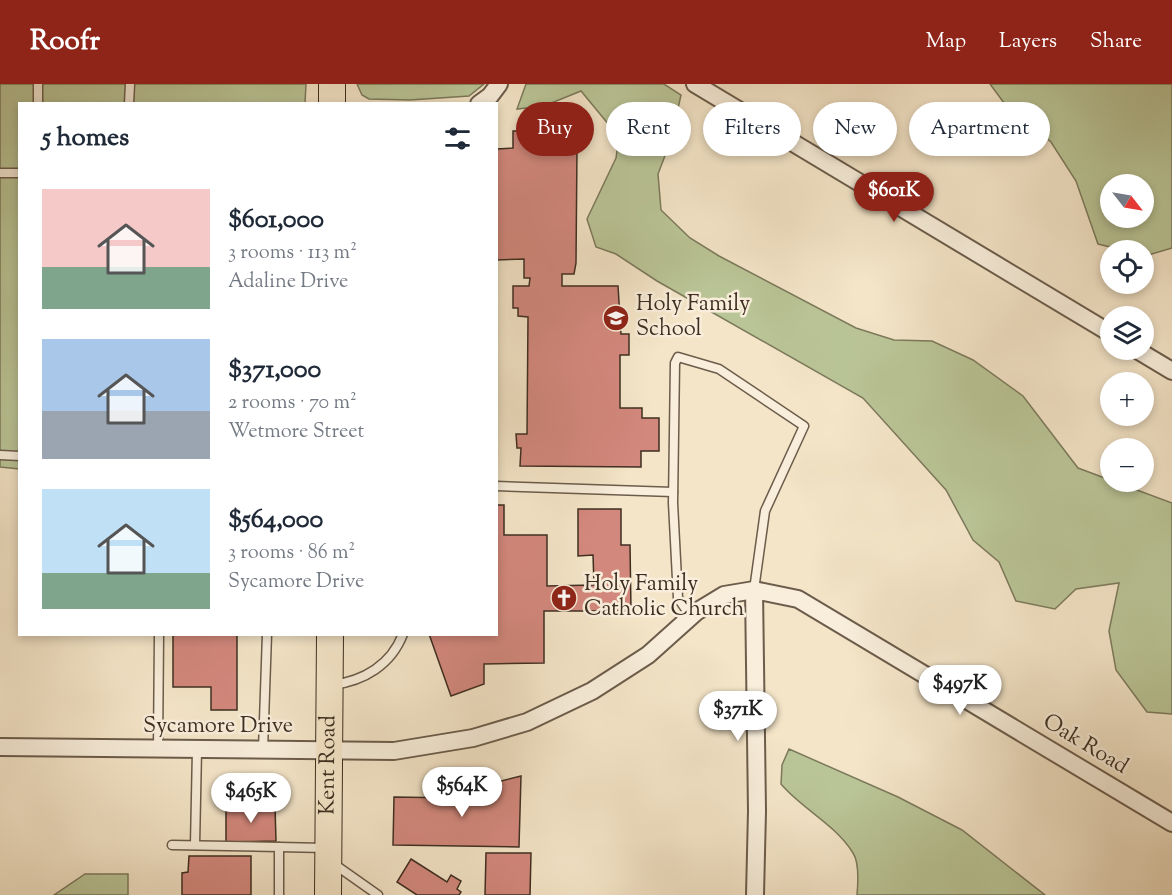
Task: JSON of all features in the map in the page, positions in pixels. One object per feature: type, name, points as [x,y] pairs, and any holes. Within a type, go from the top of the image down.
[{"type":"main road","points":[[332,84],[332,102]]},
{"type":"main road","name":"Kent Road","points":[[328,895],[330,636]]},
{"type":"street","points":[[481,102],[500,84]]},
{"type":"street","points":[[695,84],[1100,327]]},
{"type":"street","points":[[1154,360],[1172,371]]},
{"type":"street","points":[[754,590],[757,811],[755,895]]},
{"type":"street","name":"Sycamore Drive","points":[[0,747],[197,750],[330,748],[394,751],[472,738],[527,722],[583,696],[622,674],[648,655],[691,617],[724,595],[754,590]]},
{"type":"street","name":"Oak Road","points":[[754,590],[798,599],[1172,823]]},
{"type":"lane","points":[[38,84],[38,102]]},
{"type":"lane","points":[[129,102],[130,84]]},
{"type":"lane","points":[[0,172],[18,173]]},
{"type":"lane","points":[[691,617],[678,598],[672,416],[675,363],[678,357],[719,369],[804,426],[765,511],[754,590]]},
{"type":"lane","points":[[0,455],[18,456]]},
{"type":"lane","points":[[498,486],[673,492]]},
{"type":"lane","points":[[158,749],[159,636]]},
{"type":"lane","points":[[263,750],[267,636]]},
{"type":"lane","points":[[330,685],[350,683],[364,677],[388,660],[403,636]]},
{"type":"lane","points":[[195,845],[197,750]]},
{"type":"lane","points":[[172,845],[279,847],[328,854],[378,895]]},
{"type":"lane","points":[[279,847],[279,895]]},
{"type":"green space","points":[[0,84],[306,84],[305,102],[18,102],[18,469],[0,467]]},
{"type":"green space","points":[[357,84],[484,84],[469,96],[410,100],[369,99],[362,95]]},
{"type":"green space","points":[[526,84],[664,84],[681,95],[679,102],[606,102],[606,121],[594,107],[594,102],[590,102],[581,91],[554,102],[520,102]]},
{"type":"green space","points":[[990,84],[1172,84],[1172,248],[1154,253],[1154,240],[1100,240],[1100,244],[1098,244],[1076,181],[1051,142],[1050,102],[1003,102]]},
{"type":"green space","points":[[616,156],[665,156],[658,174],[661,210],[690,238],[719,256],[856,328],[894,340],[932,341],[973,360],[1023,396],[1078,468],[1100,476],[1100,492],[1142,492],[1172,503],[1172,714],[1147,712],[1116,670],[1109,631],[1119,583],[1076,589],[1055,609],[1016,601],[999,562],[973,540],[946,490],[863,398],[657,281],[616,254],[596,247],[587,219]]},
{"type":"green space","points":[[789,749],[898,797],[962,830],[1045,895],[857,895],[857,867],[853,853],[828,825],[781,784],[782,765]]},
{"type":"green space","points":[[85,874],[128,874],[128,895],[54,895]]},
{"type":"building","points":[[513,131],[516,131],[516,156],[577,156],[576,263],[574,274],[562,274],[562,286],[618,286],[621,334],[629,334],[629,355],[620,355],[620,408],[642,408],[642,418],[659,418],[659,451],[641,451],[641,467],[520,466],[521,448],[517,448],[516,434],[527,434],[528,317],[518,316],[518,308],[513,308],[513,286],[529,286],[530,278],[524,278],[524,259],[498,260],[498,149],[513,148]]},
{"type":"building","name":"Holy Family Catholic Church","points":[[498,505],[504,505],[504,535],[547,535],[547,586],[594,585],[593,555],[578,556],[578,509],[621,509],[621,545],[630,545],[631,611],[544,611],[544,663],[484,664],[484,684],[451,696],[430,636],[498,636]]},
{"type":"building","points":[[173,636],[237,636],[237,710],[211,710],[211,687],[173,687]]},
{"type":"building","points":[[521,776],[519,847],[393,845],[394,797],[458,798],[458,792]]},
{"type":"building","points":[[226,806],[275,806],[276,841],[226,842]]},
{"type":"building","points":[[486,853],[531,853],[530,895],[485,895]]},
{"type":"building","points":[[189,856],[251,856],[251,895],[182,895],[182,873],[188,872]]},
{"type":"building","points":[[411,859],[447,882],[451,875],[461,881],[457,889],[461,892],[459,895],[417,895],[397,882]]},
{"type":"place","name":"Holy Family School","points":[[616,318]]},
{"type":"place","name":"Holy Family Catholic Church","points":[[564,598]]}]
